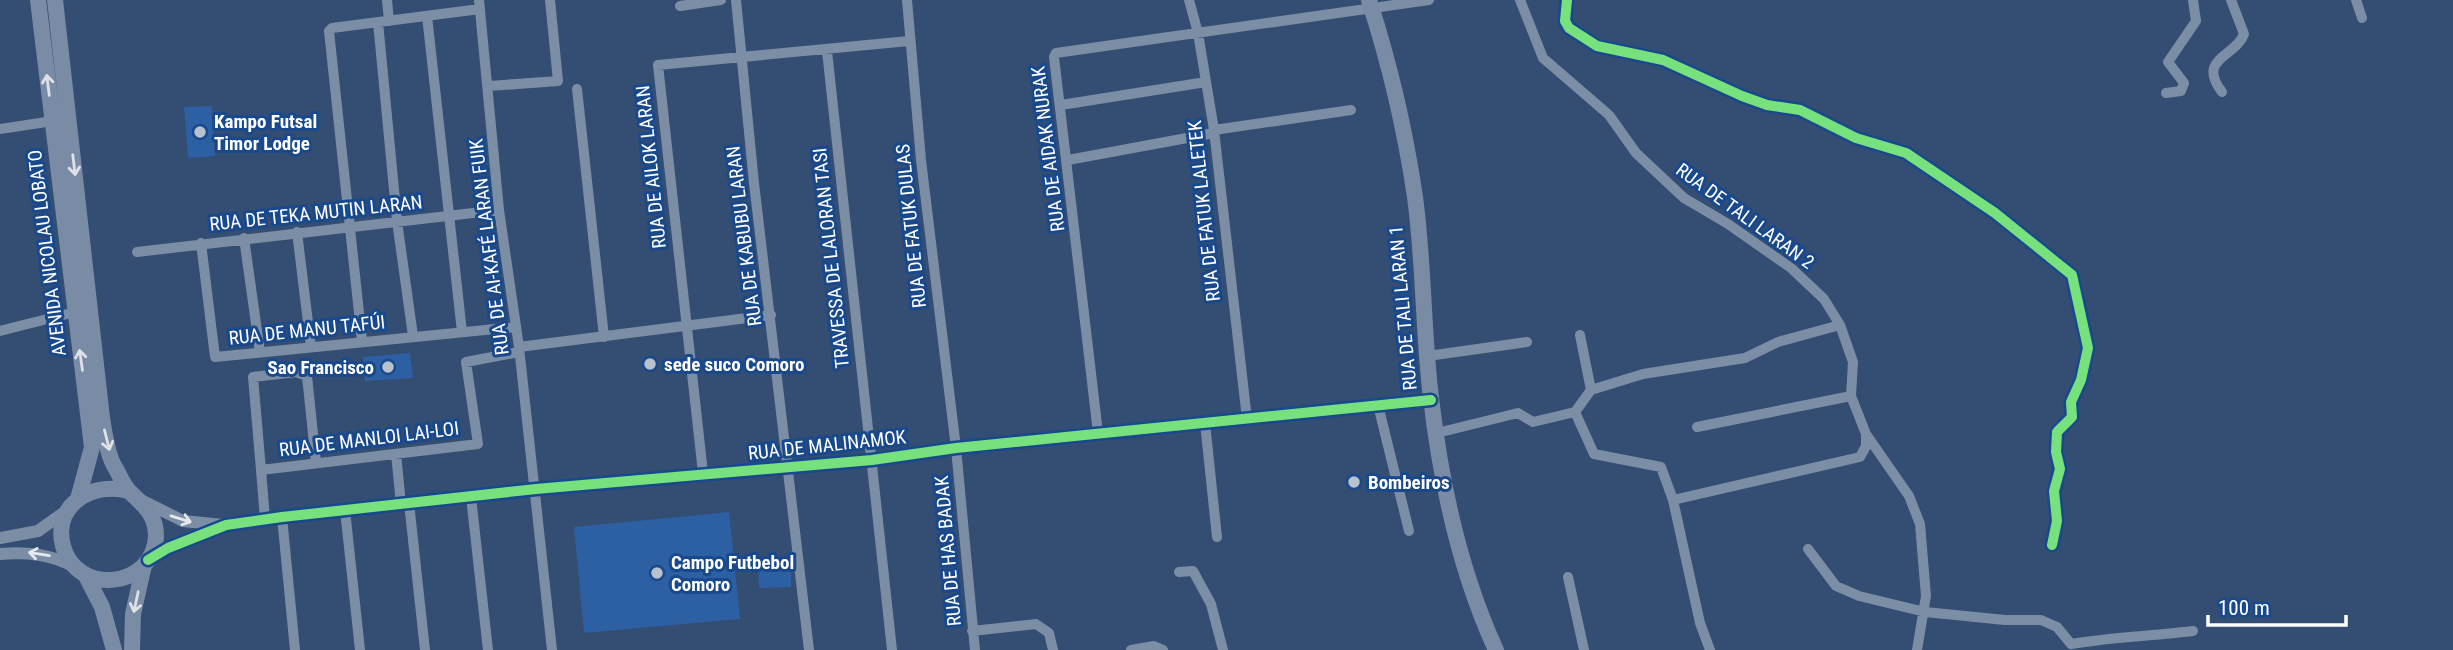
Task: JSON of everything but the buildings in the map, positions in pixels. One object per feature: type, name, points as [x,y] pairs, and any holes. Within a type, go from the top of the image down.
[{"type":"main road","name":"AVENIDA NICOLAU LOBATO","points":[[38,0],[92,447],[73,504]]},
{"type":"main road","name":"AVENIDA NICOLAU LOBATO","points":[[55,0],[102,418],[114,466],[135,496]]},
{"type":"main road","name":"RUA DE TALI LARAN 1","points":[[1370,4],[1395,85],[1415,198],[1431,400],[1451,517],[1475,600],[1496,650]]},
{"type":"main road","points":[[114,650],[102,607],[63,545],[64,520],[73,504],[102,487],[135,496],[154,522],[154,548],[146,562],[133,614],[132,650]]},
{"type":"main road","points":[[80,571],[110,581],[123,579],[146,562]]},
{"type":"street","points":[[387,0],[389,21]]},
{"type":"street","points":[[489,86],[558,80],[550,0]]},
{"type":"street","points":[[680,6],[721,0]]},
{"type":"street","name":"RUA DE KABUBU LARAN","points":[[736,0],[744,59],[754,183],[809,650]]},
{"type":"street","name":"RUA DE FATUK DULAS","points":[[907,0],[909,41],[956,448]]},
{"type":"street","name":"RUA DE FATUK LALETEK","points":[[1189,0],[1198,33],[1214,131],[1247,419]]},
{"type":"street","name":"RUA DE AIDAK NURAK","points":[[1098,433],[1056,53],[1198,33],[1370,4],[1429,0]]},
{"type":"street","name":"RUA DE TALI LARAN 2","points":[[1520,0],[1543,58],[1609,115],[1636,153],[1684,198],[1728,223],[1791,268],[1824,299],[1840,325],[1853,362],[1851,396],[1866,433],[1909,496],[1920,524],[1925,612],[1917,650]]},
{"type":"street","points":[[1567,0],[1565,21],[1569,28],[1597,46],[1663,60],[1742,96],[1767,105],[1800,110],[1856,138],[1906,153],[1996,213],[2072,275],[2088,348],[2081,380],[2071,402],[2072,417],[2057,432],[2056,452],[2060,469],[2054,491],[2057,522],[2052,545]]},
{"type":"street","points":[[2166,93],[2181,91],[2184,82],[2168,62],[2196,21],[2193,0]]},
{"type":"street","points":[[2222,92],[2213,70],[2215,64],[2242,41],[2244,34],[2231,0]]},
{"type":"street","points":[[2356,0],[2362,18]]},
{"type":"street","points":[[362,341],[329,31],[332,28],[427,16],[480,4]]},
{"type":"street","name":"RUA DE AI-KAFÉ LARAN FUIK","points":[[480,4],[499,210],[536,489],[552,650]]},
{"type":"street","points":[[427,16],[447,217],[462,332]]},
{"type":"street","points":[[377,22],[397,221],[413,336]]},
{"type":"street","name":"RUA DE AILOK LARAN","points":[[703,473],[658,65],[744,59],[909,41]]},
{"type":"street","name":"TRAVESSA DE LALORAN TASI","points":[[827,51],[892,650]]},
{"type":"street","points":[[1061,105],[1206,82]]},
{"type":"street","points":[[577,89],[604,337]]},
{"type":"street","points":[[1068,160],[1214,131],[1351,110]]},
{"type":"street","points":[[0,129],[53,121]]},
{"type":"street","name":"RUA DE TEKA MUTIN LARAN","points":[[137,252],[499,210]]},
{"type":"street","points":[[297,232],[311,347]]},
{"type":"street","points":[[244,238],[260,352]]},
{"type":"street","name":"RUA DE MANU TAFÚI","points":[[201,243],[215,357],[516,327]]},
{"type":"street","points":[[0,331],[75,312]]},
{"type":"street","points":[[519,349],[771,315]]},
{"type":"street","points":[[1437,433],[1518,413],[1533,422],[1575,412],[1591,390],[1643,374],[1745,358],[1778,342],[1840,325]]},
{"type":"street","points":[[1580,335],[1591,390]]},
{"type":"street","points":[[1428,356],[1527,342]]},
{"type":"street","name":"RUA DE MANLOI LAI-LOI","points":[[265,519],[261,470],[478,444],[466,362],[519,349]]},
{"type":"street","points":[[261,470],[253,377],[296,372],[307,376],[316,463]]},
{"type":"street","points":[[1697,427],[1851,396]]},
{"type":"street","name":"RUA DE MALINAMOK","points":[[226,525],[536,489],[703,473],[789,469],[956,448],[1431,400]]},
{"type":"street","points":[[1378,405],[1409,531]]},
{"type":"street","points":[[1575,412],[1588,447],[1594,454],[1629,463],[1661,467],[1666,473],[1700,623],[1710,650]]},
{"type":"street","points":[[1205,423],[1217,537]]},
{"type":"street","points":[[1673,500],[1860,457],[1866,446],[1866,433]]},
{"type":"street","name":"RUA DE HAS BADAK","points":[[956,448],[975,650]]},
{"type":"street","points":[[396,454],[425,650]]},
{"type":"street","points":[[135,496],[183,522],[226,525]]},
{"type":"street","points":[[471,497],[488,650]]},
{"type":"street","points":[[0,538],[38,531],[73,504]]},
{"type":"street","points":[[345,510],[360,650]]},
{"type":"street","points":[[282,517],[295,650]]},
{"type":"street","points":[[146,562],[168,548],[226,525]]},
{"type":"street","points":[[1808,549],[1836,586],[1859,596],[1925,612],[2005,620],[2041,620],[2057,627],[2071,644],[2123,635],[2193,631]]},
{"type":"street","points":[[0,555],[35,553],[57,557],[80,571]]},
{"type":"street","points":[[1179,572],[1193,571],[1211,604],[1223,650]]},
{"type":"street","points":[[1568,578],[1584,650]]},
{"type":"street","points":[[972,631],[1036,624],[1049,633],[1053,650]]},
{"type":"street","points":[[1131,650],[1154,646],[1164,650]]},
{"type":"shaded area","name":"Kampo Futsal Timor Lodge","points":[[212,106],[215,156],[188,158],[184,107]]},
{"type":"shaded area","name":"Sao Francisco","points":[[410,353],[413,378],[365,381],[363,357]]},
{"type":"shaded area","name":"Campo Futbebol Comoro","points":[[729,512],[740,619],[584,633],[574,527]]},
{"type":"shaded area","points":[[791,566],[791,587],[759,588],[758,567]]},
{"type":"cycle path","points":[[1567,0],[1565,21],[1569,28],[1597,46],[1663,60],[1742,96],[1767,105],[1800,110],[1856,138],[1906,153],[1995,213],[2072,275],[2088,348],[2081,380],[2071,402],[2072,417],[2057,432],[2056,452],[2060,469],[2054,491],[2057,521],[2052,545]]},
{"type":"cycle path","points":[[148,560],[168,548],[226,525],[282,517],[536,489],[872,460],[956,448],[1431,400]]},
{"type":"place","name":"Kampo Futsal Timor Lodge","points":[[200,132]]},
{"type":"place","name":"sede suco Comoro","points":[[650,364]]},
{"type":"place","name":"Sao Francisco","points":[[388,367]]},
{"type":"place","name":"Bombeiros","points":[[1354,482]]},
{"type":"place","name":"Campo Futbebol Comoro","points":[[657,573]]}]
